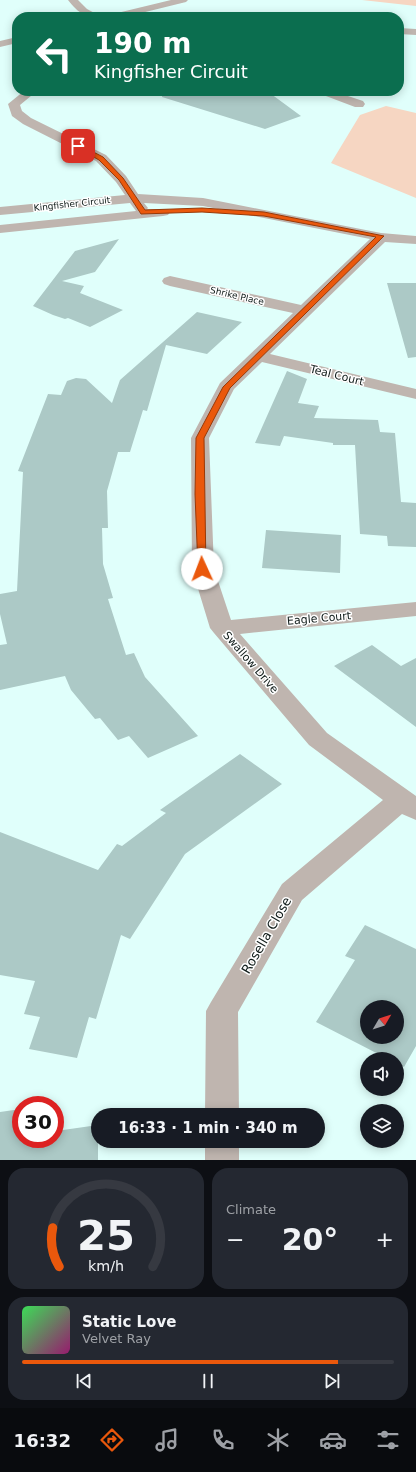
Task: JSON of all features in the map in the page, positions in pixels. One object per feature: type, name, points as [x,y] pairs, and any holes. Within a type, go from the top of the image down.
[{"type":"street","points":[[73,0],[86,12]]},
{"type":"street","points":[[134,12],[183,0]]},
{"type":"street","points":[[404,31],[416,32]]},
{"type":"street","points":[[0,44],[12,41]]},
{"type":"street","points":[[24,96],[14,104],[16,113],[27,121],[101,158],[121,179],[143,212]]},
{"type":"street","points":[[336,96],[359,104]]},
{"type":"street","name":"Kingfisher Circuit","points":[[0,211],[134,198],[202,202],[381,236],[416,240]]},
{"type":"street","name":"Kingfisher Circuit","points":[[0,229],[143,212],[202,210],[264,214]]},
{"type":"street","name":"Swallow Drive","points":[[381,236],[226,387],[200,438],[202,569],[222,628],[318,739],[408,805]]},
{"type":"street","name":"Shrike Place","points":[[170,281],[305,311]]},
{"type":"street","name":"Teal Court","points":[[259,356],[416,394]]},
{"type":"street","name":"Eagle Court","points":[[222,628],[416,609]]},
{"type":"street","name":"Rosella Close","points":[[222,1108],[222,1011],[292,892],[408,805]]},
{"type":"street","points":[[222,1148],[222,1160]]},
{"type":"shaded area","points":[[362,0],[416,0],[416,6]]},
{"type":"shaded area","points":[[386,106],[416,113],[416,198],[331,163],[360,115]]},
{"type":"building","points":[[274,96],[301,116],[265,129],[162,97]]},
{"type":"building","points":[[119,239],[95,272],[62,281],[84,286],[80,293],[123,310],[90,327],[68,318],[65,319],[53,315],[33,306],[75,251]]},
{"type":"building","points":[[387,283],[416,283],[416,357],[408,358]]},
{"type":"building","points":[[197,312],[242,322],[207,354],[166,345],[147,411],[143,410],[130,452],[118,452],[107,491],[108,528],[102,528],[103,564],[113,598],[108,599],[126,655],[134,653],[145,677],[198,736],[148,758],[129,736],[118,740],[100,718],[95,719],[71,690],[65,676],[0,690],[0,645],[7,644],[0,614],[0,594],[17,591],[23,472],[18,471],[48,394],[61,395],[67,381],[76,378],[86,379],[112,403],[120,380]]},
{"type":"building","points":[[287,371],[307,379],[298,403],[319,406],[314,418],[378,420],[380,432],[395,433],[401,502],[416,503],[416,547],[388,546],[387,536],[360,534],[355,445],[333,445],[333,443],[284,436],[280,446],[255,443]]},
{"type":"building","points":[[266,530],[341,535],[340,573],[262,568]]},
{"type":"building","points":[[372,645],[401,666],[416,658],[416,727],[334,666]]},
{"type":"building","points":[[240,754],[282,784],[185,854],[130,939],[121,935],[96,1019],[89,1017],[77,1058],[29,1049],[40,1017],[24,1014],[35,981],[0,975],[0,832],[98,870],[117,844],[122,846],[166,813],[160,810]]},
{"type":"building","points":[[365,925],[416,949],[416,1046],[404,1067],[404,1052],[374,1052],[316,1022],[355,960],[345,956]]},
{"type":"building","points":[[12,1110],[12,1148],[64,1148],[64,1130],[91,1126],[91,1148],[98,1148],[98,1160],[0,1160],[0,1112]]},
{"type":"route","points":[[78,146],[101,158],[121,179],[143,212],[202,210],[264,214],[381,236],[226,387],[200,438],[202,569]]}]
